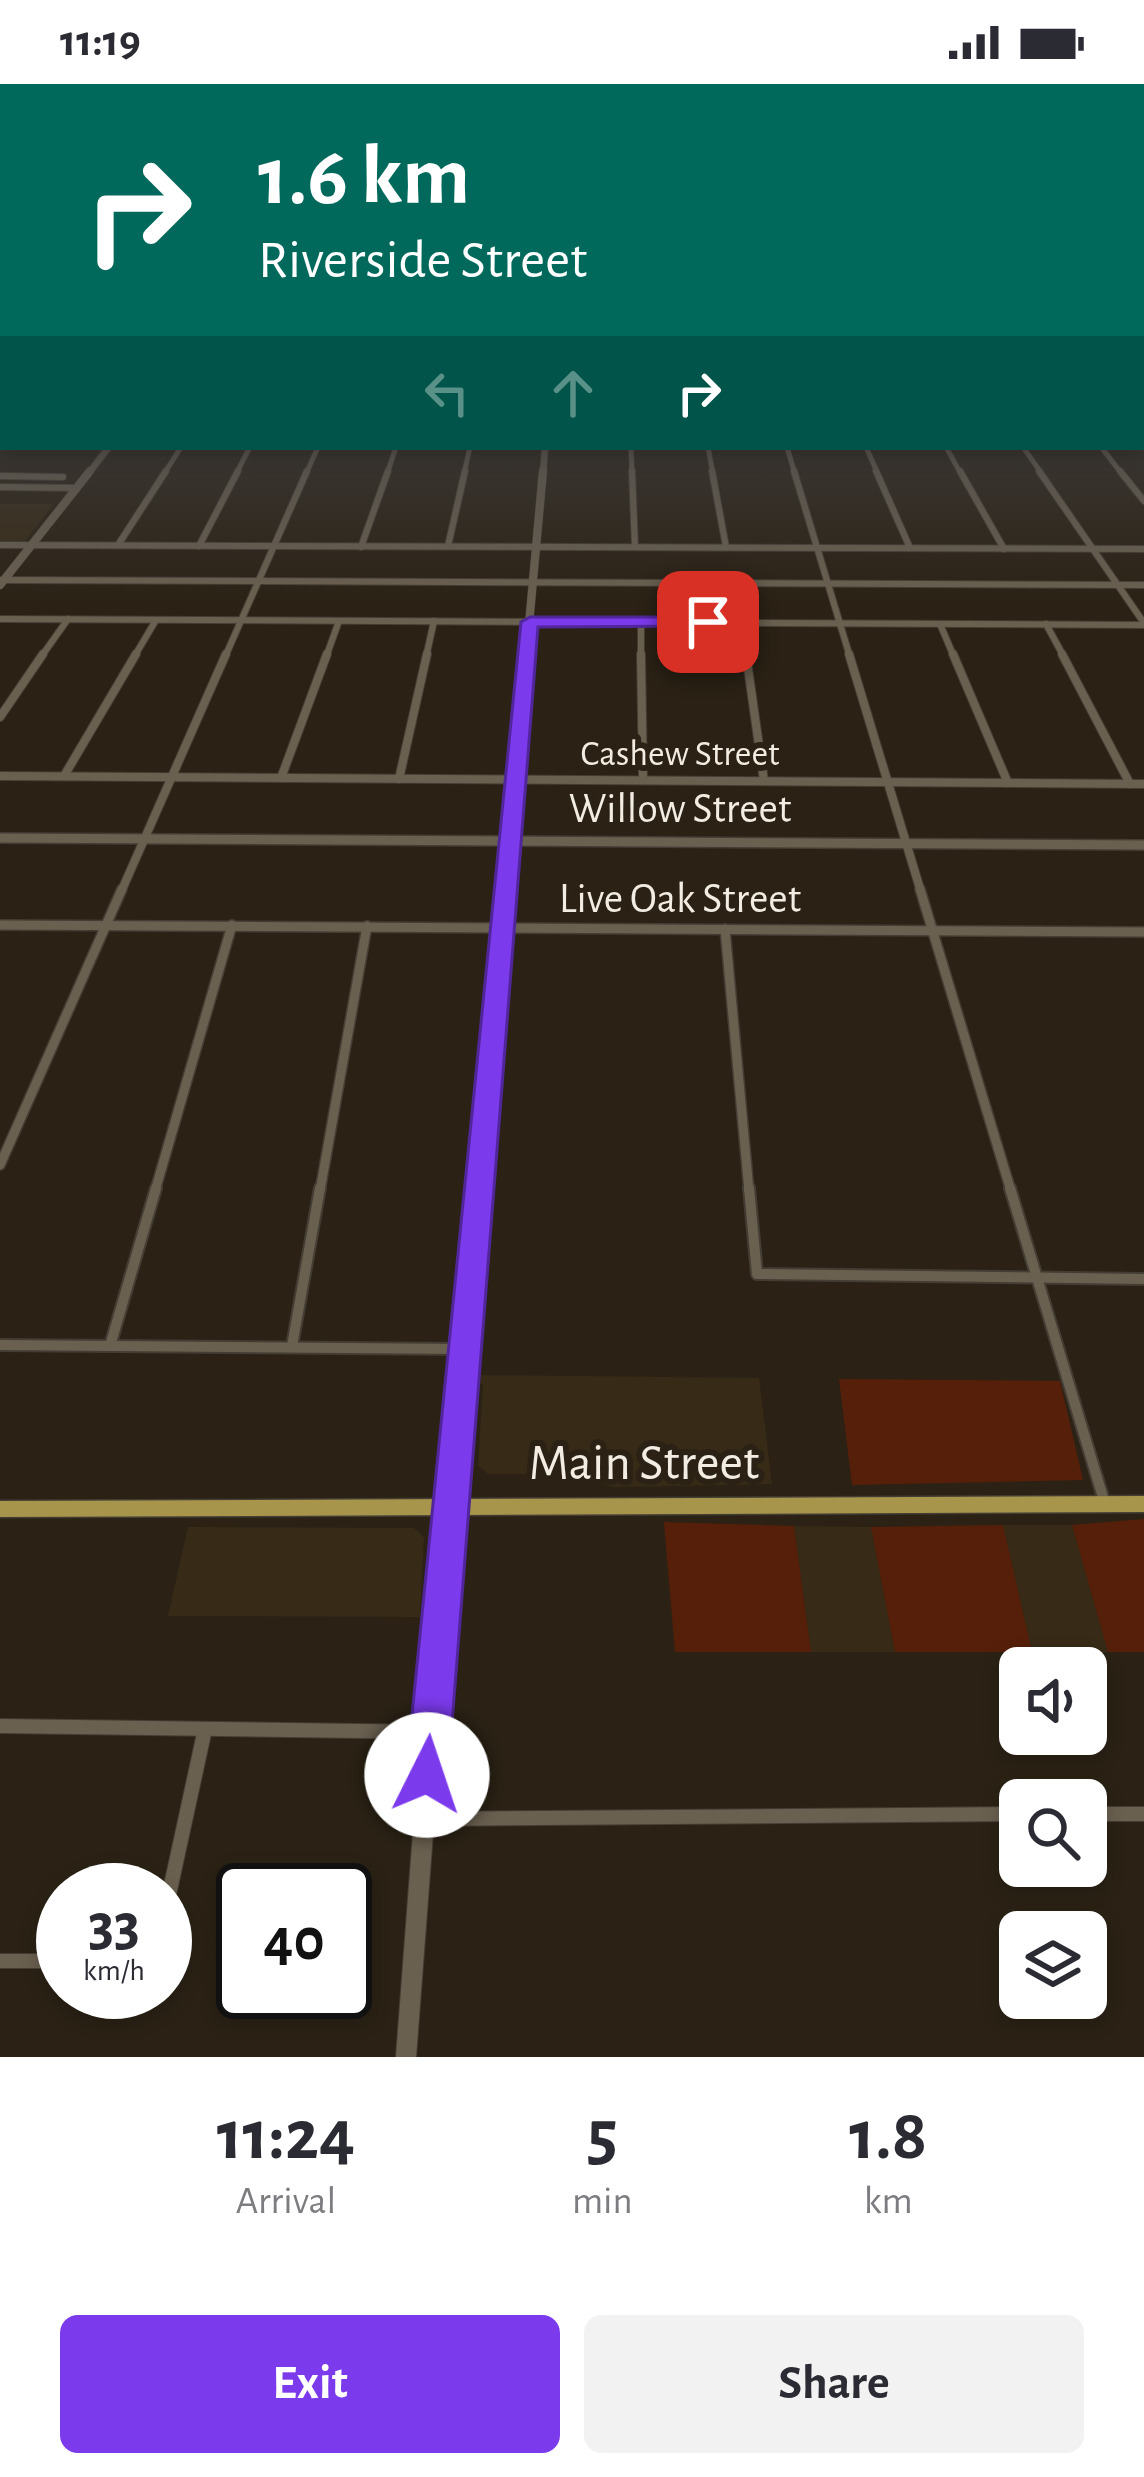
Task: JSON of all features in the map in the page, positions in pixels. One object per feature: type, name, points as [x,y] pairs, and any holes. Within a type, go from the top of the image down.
[{"type":"main road","name":"Main Street","points":[[0,1509],[1144,1504]]},
{"type":"street","points":[[1,582],[107,450]]},
{"type":"street","points":[[118,545],[179,450]]},
{"type":"street","points":[[200,546],[248,450]]},
{"type":"street","points":[[0,1165],[317,450]]},
{"type":"street","points":[[362,547],[394,450]]},
{"type":"street","points":[[448,546],[469,450]]},
{"type":"street","points":[[406,2057],[448,1506],[545,450]]},
{"type":"street","points":[[631,450],[635,548]]},
{"type":"street","points":[[709,450],[726,548]]},
{"type":"street","points":[[788,450],[1041,1278],[1105,1504]]},
{"type":"street","points":[[867,450],[910,548]]},
{"type":"street","points":[[948,450],[1004,549]]},
{"type":"street","points":[[1025,450],[1144,624]]},
{"type":"street","points":[[1103,450],[1144,501]]},
{"type":"street","points":[[0,476],[63,477]]},
{"type":"street","points":[[0,487],[77,488]]},
{"type":"street","points":[[0,545],[1144,549]]},
{"type":"street","points":[[1,582],[1144,585]]},
{"type":"street","points":[[0,619],[1144,624]]},
{"type":"street","points":[[0,717],[68,620]]},
{"type":"street","points":[[64,776],[156,620]]},
{"type":"street","points":[[281,778],[339,621]]},
{"type":"street","points":[[399,778],[434,621]]},
{"type":"street","points":[[641,622],[644,780]]},
{"type":"street","points":[[741,623],[764,781]]},
{"type":"street","points":[[940,624],[1008,783]]},
{"type":"street","points":[[1046,624],[1130,784]]},
{"type":"street","name":"Cashew Street","points":[[0,776],[1144,784]]},
{"type":"street","name":"Willow Street","points":[[0,838],[1144,845]]},
{"type":"street","name":"Live Oak Street","points":[[0,925],[1143,934]]},
{"type":"street","points":[[110,1346],[232,925]]},
{"type":"street","points":[[292,1346],[367,926]]},
{"type":"street","points":[[725,929],[757,1274],[1144,1279]]},
{"type":"street","points":[[0,1345],[463,1349]]},
{"type":"street","points":[[0,1726],[430,1732]]},
{"type":"street","points":[[176,1863],[205,1730]]},
{"type":"street","points":[[424,1819],[999,1814]]},
{"type":"street","points":[[1107,1814],[1144,1814]]},
{"type":"street","points":[[0,1961],[36,1961]]},
{"type":"shaded area","points":[[0,504],[54,504],[24,542],[0,543]]},
{"type":"shaded area","points":[[473,1375],[759,1378],[772,1484],[614,1487],[556,1474],[488,1474],[478,1466],[483,1385]]},
{"type":"shaded area","points":[[839,1379],[1060,1381],[1083,1480],[852,1485]]},
{"type":"shaded area","points":[[1144,1519],[1144,1652],[1108,1652],[1072,1525]]},
{"type":"shaded area","points":[[664,1522],[794,1526],[811,1652],[675,1652]]},
{"type":"shaded area","points":[[1003,1525],[1072,1525],[1107,1647],[1031,1647]]},
{"type":"shaded area","points":[[1003,1525],[1031,1647],[999,1647],[999,1652],[895,1652],[871,1527]]},
{"type":"shaded area","points":[[794,1526],[871,1527],[895,1652],[811,1652]]},
{"type":"shaded area","points":[[188,1527],[414,1528],[424,1538],[420,1617],[168,1616]]},
{"type":"route","points":[[427,1775],[530,622],[708,622]]}]
